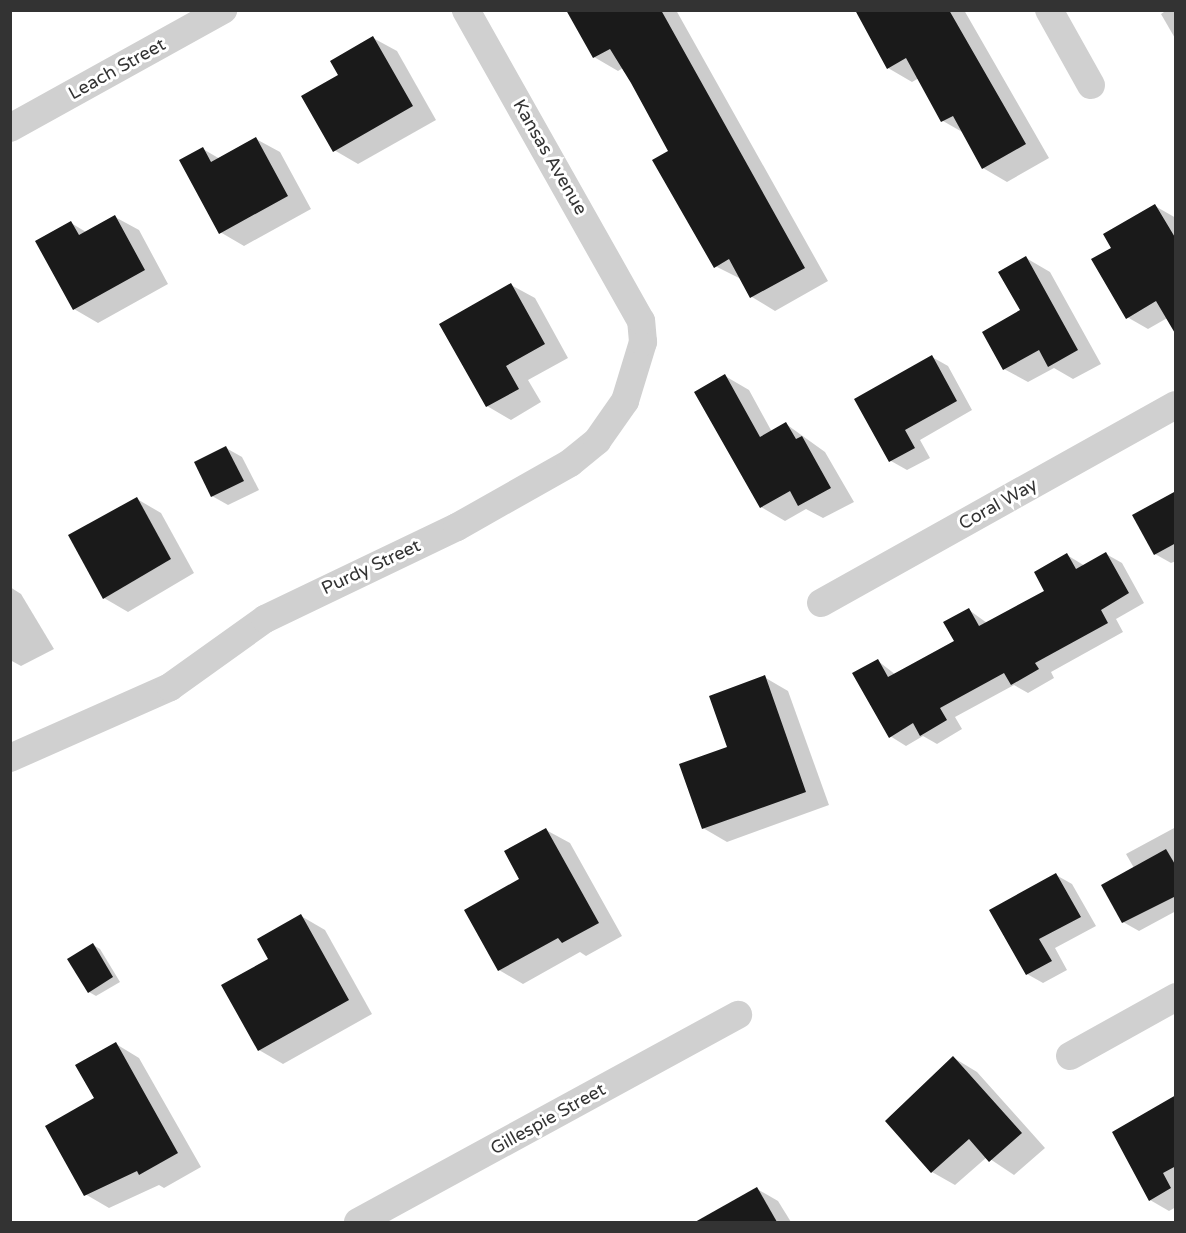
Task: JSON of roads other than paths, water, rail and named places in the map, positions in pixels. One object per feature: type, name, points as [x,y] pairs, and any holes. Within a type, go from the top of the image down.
[{"type":"street","name":"Leach Street","points":[[10,128],[224,10]]},
{"type":"street","name":"Kansas Avenue","points":[[466,10],[634,303]]},
{"type":"street","points":[[1049,10],[1090,85]]},
{"type":"street","name":"Purdy Street","points":[[10,758],[170,687],[265,620],[457,527],[570,462],[597,441],[625,401],[642,342],[641,321],[634,303]]},
{"type":"street","name":"Coral Way","points":[[821,603],[1176,405]]},
{"type":"street","points":[[1070,1056],[1176,997]]},
{"type":"street","name":"Gillespie Street","points":[[358,1222],[738,1015]]}]
